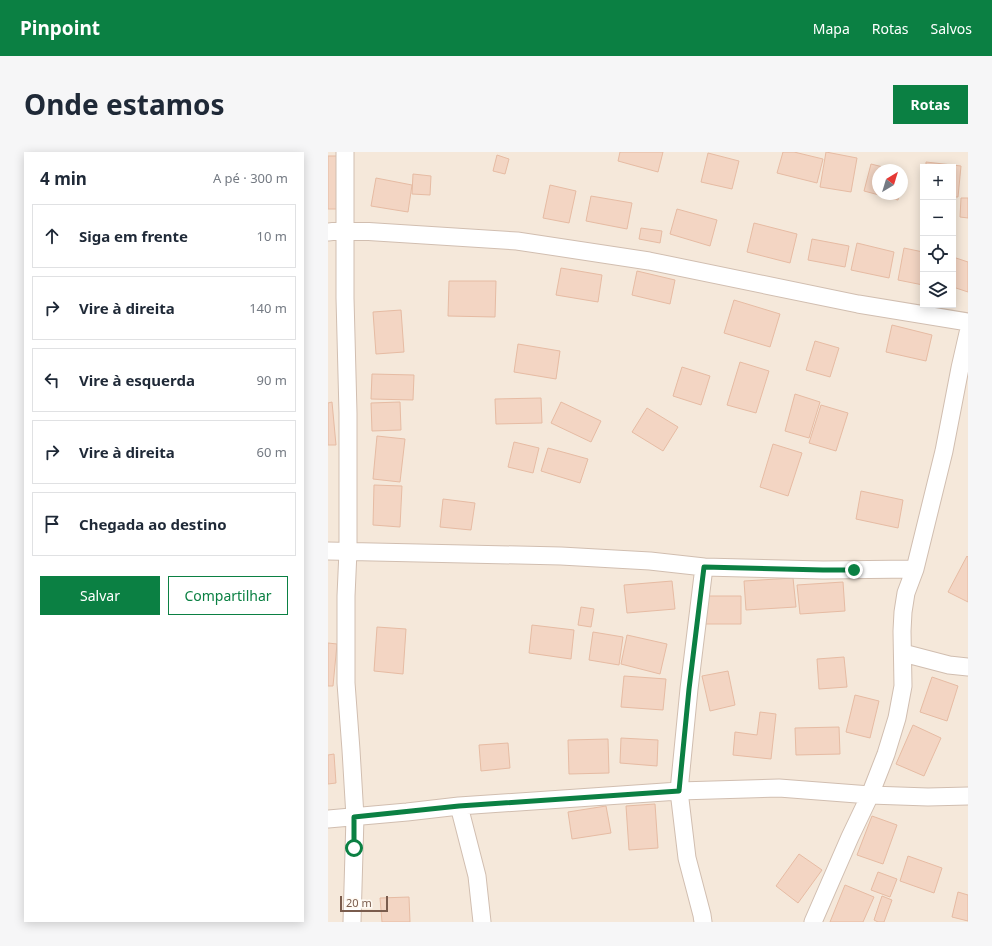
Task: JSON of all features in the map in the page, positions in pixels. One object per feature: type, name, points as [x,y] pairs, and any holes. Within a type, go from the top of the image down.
[{"type":"street","points":[[345,152],[345,298],[348,413],[346,683],[354,817],[352,922]]},
{"type":"street","points":[[328,232],[345,230],[524,242],[649,261],[858,304],[968,322]]},
{"type":"street","points":[[813,922],[870,794],[886,754],[897,718],[902,686],[902,631],[906,593],[915,569],[944,451],[958,374],[968,333]]},
{"type":"street","points":[[328,551],[561,556],[650,561],[704,567],[823,570],[915,569]]},
{"type":"street","points":[[703,922],[687,858],[679,791],[689,689],[704,567]]},
{"type":"street","points":[[902,653],[949,665],[968,667]]},
{"type":"street","points":[[328,819],[459,806],[679,791],[779,788],[928,797],[968,796]]},
{"type":"street","points":[[459,806],[477,876],[482,922]]},
{"type":"shaded area","points":[[328,152],[968,152],[968,922],[328,922]]},
{"type":"building","points":[[620,152],[663,152],[658,172],[618,161]]},
{"type":"building","points":[[783,152],[794,152],[823,159],[817,183],[777,173]]},
{"type":"building","points":[[826,152],[857,158],[851,192],[820,187]]},
{"type":"building","points":[[708,153],[739,161],[732,189],[701,182]]},
{"type":"building","points":[[497,155],[509,159],[505,174],[493,171]]},
{"type":"building","points":[[328,156],[337,156],[338,209],[328,209]]},
{"type":"building","points":[[926,162],[944,164],[926,164]]},
{"type":"building","points":[[871,164],[872,164],[872,193],[864,191]]},
{"type":"building","points":[[956,165],[961,166],[958,197],[956,197]]},
{"type":"building","points":[[413,174],[431,176],[430,195],[412,194]]},
{"type":"building","points":[[376,178],[412,185],[408,212],[371,206]]},
{"type":"building","points":[[550,185],[576,191],[569,223],[543,218]]},
{"type":"building","points":[[591,196],[632,203],[627,229],[586,221]]},
{"type":"building","points":[[961,198],[968,198],[968,218],[960,217]]},
{"type":"building","points":[[677,209],[717,220],[710,246],[670,234]]},
{"type":"building","points":[[754,223],[797,234],[790,263],[747,252]]},
{"type":"building","points":[[641,228],[662,231],[660,243],[639,239]]},
{"type":"building","points":[[812,239],[849,246],[845,267],[808,260]]},
{"type":"building","points":[[857,243],[894,252],[889,278],[851,270]]},
{"type":"building","points":[[904,248],[920,251],[920,284],[898,280]]},
{"type":"building","points":[[956,258],[968,262],[968,292],[956,288]]},
{"type":"building","points":[[561,268],[602,275],[598,302],[556,295]]},
{"type":"building","points":[[637,271],[675,280],[670,304],[632,295]]},
{"type":"building","points":[[449,281],[496,281],[495,317],[448,316]]},
{"type":"building","points":[[734,300],[780,314],[770,347],[724,333]]},
{"type":"building","points":[[401,310],[404,352],[376,354],[373,312]]},
{"type":"building","points":[[892,325],[932,335],[926,361],[886,352]]},
{"type":"building","points":[[815,341],[839,348],[830,377],[806,370]]},
{"type":"building","points":[[518,344],[560,351],[556,379],[514,372]]},
{"type":"building","points":[[740,362],[769,371],[756,413],[727,405]]},
{"type":"building","points":[[682,367],[710,376],[701,405],[673,396]]},
{"type":"building","points":[[372,374],[414,375],[413,400],[371,399]]},
{"type":"building","points":[[795,394],[820,402],[809,438],[785,431]]},
{"type":"building","points":[[541,398],[542,423],[496,424],[495,399]]},
{"type":"building","points":[[332,402],[336,445],[328,445],[328,403]]},
{"type":"building","points":[[400,402],[401,430],[372,431],[371,403]]},
{"type":"building","points":[[561,402],[601,421],[591,442],[551,423]]},
{"type":"building","points":[[821,405],[848,413],[836,451],[809,443]]},
{"type":"building","points":[[647,408],[678,427],[663,451],[632,432]]},
{"type":"building","points":[[377,436],[405,439],[400,482],[373,479]]},
{"type":"building","points":[[514,442],[539,448],[533,473],[508,467]]},
{"type":"building","points":[[773,444],[802,453],[788,496],[760,487]]},
{"type":"building","points":[[548,448],[588,459],[580,483],[541,471]]},
{"type":"building","points":[[374,485],[402,486],[400,527],[373,525]]},
{"type":"building","points":[[861,491],[903,500],[898,528],[856,519]]},
{"type":"building","points":[[443,499],[475,503],[471,530],[440,527]]},
{"type":"building","points":[[967,556],[968,557],[968,602],[948,592]]},
{"type":"building","points":[[793,578],[796,607],[746,610],[744,581]]},
{"type":"building","points":[[672,581],[675,609],[627,613],[624,585]]},
{"type":"building","points":[[843,582],[845,611],[800,614],[797,585]]},
{"type":"building","points":[[703,596],[741,596],[741,624],[703,624]]},
{"type":"building","points":[[581,607],[594,609],[591,627],[578,625]]},
{"type":"building","points":[[532,625],[574,630],[571,659],[529,653]]},
{"type":"building","points":[[377,627],[406,629],[403,674],[374,671]]},
{"type":"building","points":[[593,632],[623,637],[619,665],[589,660]]},
{"type":"building","points":[[627,635],[667,644],[660,674],[621,664]]},
{"type":"building","points":[[328,643],[337,644],[333,686],[328,686]]},
{"type":"building","points":[[844,657],[847,687],[819,689],[817,659]]},
{"type":"building","points":[[728,671],[735,705],[710,711],[702,676]]},
{"type":"building","points":[[624,676],[666,679],[663,710],[621,707]]},
{"type":"building","points":[[932,677],[958,686],[947,721],[920,712]]},
{"type":"building","points":[[855,695],[879,701],[870,738],[846,732]]},
{"type":"building","points":[[760,712],[776,714],[771,759],[733,755],[735,732],[757,735]]},
{"type":"building","points":[[913,725],[941,738],[924,776],[896,764]]},
{"type":"building","points":[[839,727],[840,754],[796,755],[795,728]]},
{"type":"building","points":[[621,738],[658,740],[657,766],[620,763]]},
{"type":"building","points":[[608,739],[609,773],[569,774],[568,740]]},
{"type":"building","points":[[508,743],[510,768],[481,771],[479,745]]},
{"type":"building","points":[[334,754],[336,783],[328,784],[328,755]]},
{"type":"building","points":[[655,804],[658,848],[629,850],[626,806]]},
{"type":"building","points":[[606,806],[611,833],[572,839],[568,812]]},
{"type":"building","points":[[872,816],[897,825],[883,864],[857,855]]},
{"type":"building","points":[[799,854],[822,870],[798,903],[776,886]]},
{"type":"building","points":[[908,856],[942,868],[934,893],[900,881]]},
{"type":"building","points":[[878,872],[897,879],[890,897],[871,890]]},
{"type":"building","points":[[845,885],[874,897],[863,922],[830,922]]},
{"type":"building","points":[[958,892],[968,895],[968,921],[952,917]]},
{"type":"building","points":[[882,896],[892,900],[884,922],[878,922],[874,920]]},
{"type":"building","points":[[409,897],[410,922],[382,922],[380,898]]},
{"type":"route","points":[[354,848],[354,817],[459,806],[679,791],[689,689],[704,567],[854,570]]}]
